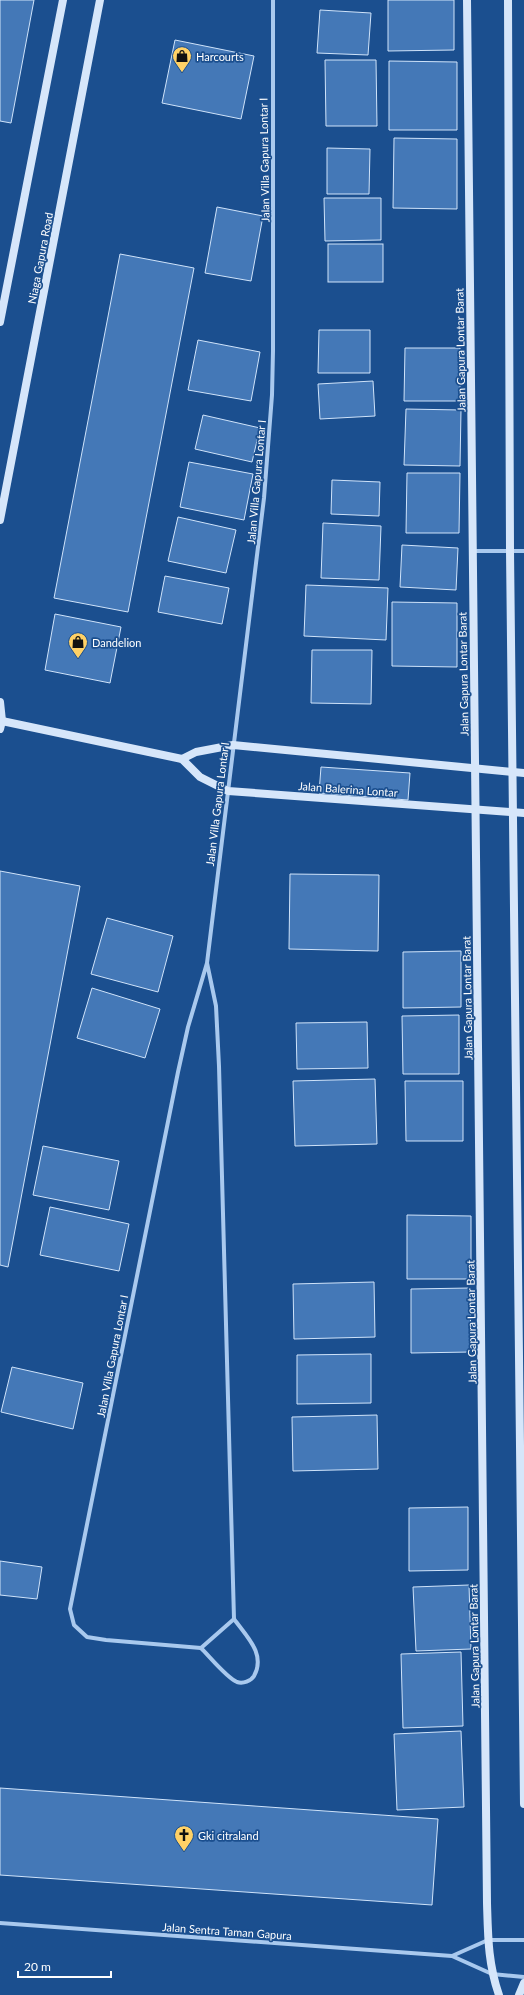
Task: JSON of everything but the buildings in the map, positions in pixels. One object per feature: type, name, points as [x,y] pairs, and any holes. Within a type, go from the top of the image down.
[{"type":"street","points":[[0,322],[62,0]]},
{"type":"street","name":"Niaga Gapura Road","points":[[0,520],[100,0]]},
{"type":"street","name":"Jalan Villa Gapura Lontar I","points":[[201,1648],[87,1637],[74,1625],[70,1609],[178,1072],[188,1027],[207,963],[233,745],[252,607],[264,498],[272,396],[274,235],[272,161],[273,0]]},
{"type":"street","name":"Jalan Gapura Lontar Barat","points":[[467,0],[477,810],[488,1940],[492,1974],[499,1995]]},
{"type":"street","points":[[508,0],[512,812],[524,1804]]},
{"type":"street","points":[[473,551],[524,551]]},
{"type":"street","points":[[0,702],[1,725],[182,759],[196,752],[233,745],[476,767],[524,773]]},
{"type":"street","name":"Jalan Balerina Lontar","points":[[182,759],[200,777],[228,792],[524,813]]},
{"type":"street","name":"Jalan Villa Gapura Lontar I","points":[[207,963],[216,1006],[219,1066],[234,1619]]},
{"type":"street","points":[[234,1619],[258,1653],[258,1667],[252,1678],[244,1682],[238,1682],[231,1678],[201,1648],[234,1619]]},
{"type":"street","name":"Jalan Sentra Taman Gapura","points":[[0,1923],[452,1956],[492,1974],[524,1977]]},
{"type":"street","points":[[488,1940],[524,1940]]},
{"type":"street","name":"Jalan Sentra Taman Gapura","points":[[452,1956],[488,1940]]},
{"type":"street","points":[[519,1995],[524,1982]]},
{"type":"place","name":"Harcourts","points":[[182,73]]},
{"type":"place","name":"Dandelion","points":[[78,659]]},
{"type":"place","name":"Gki citraland","points":[[184,1852]]}]
